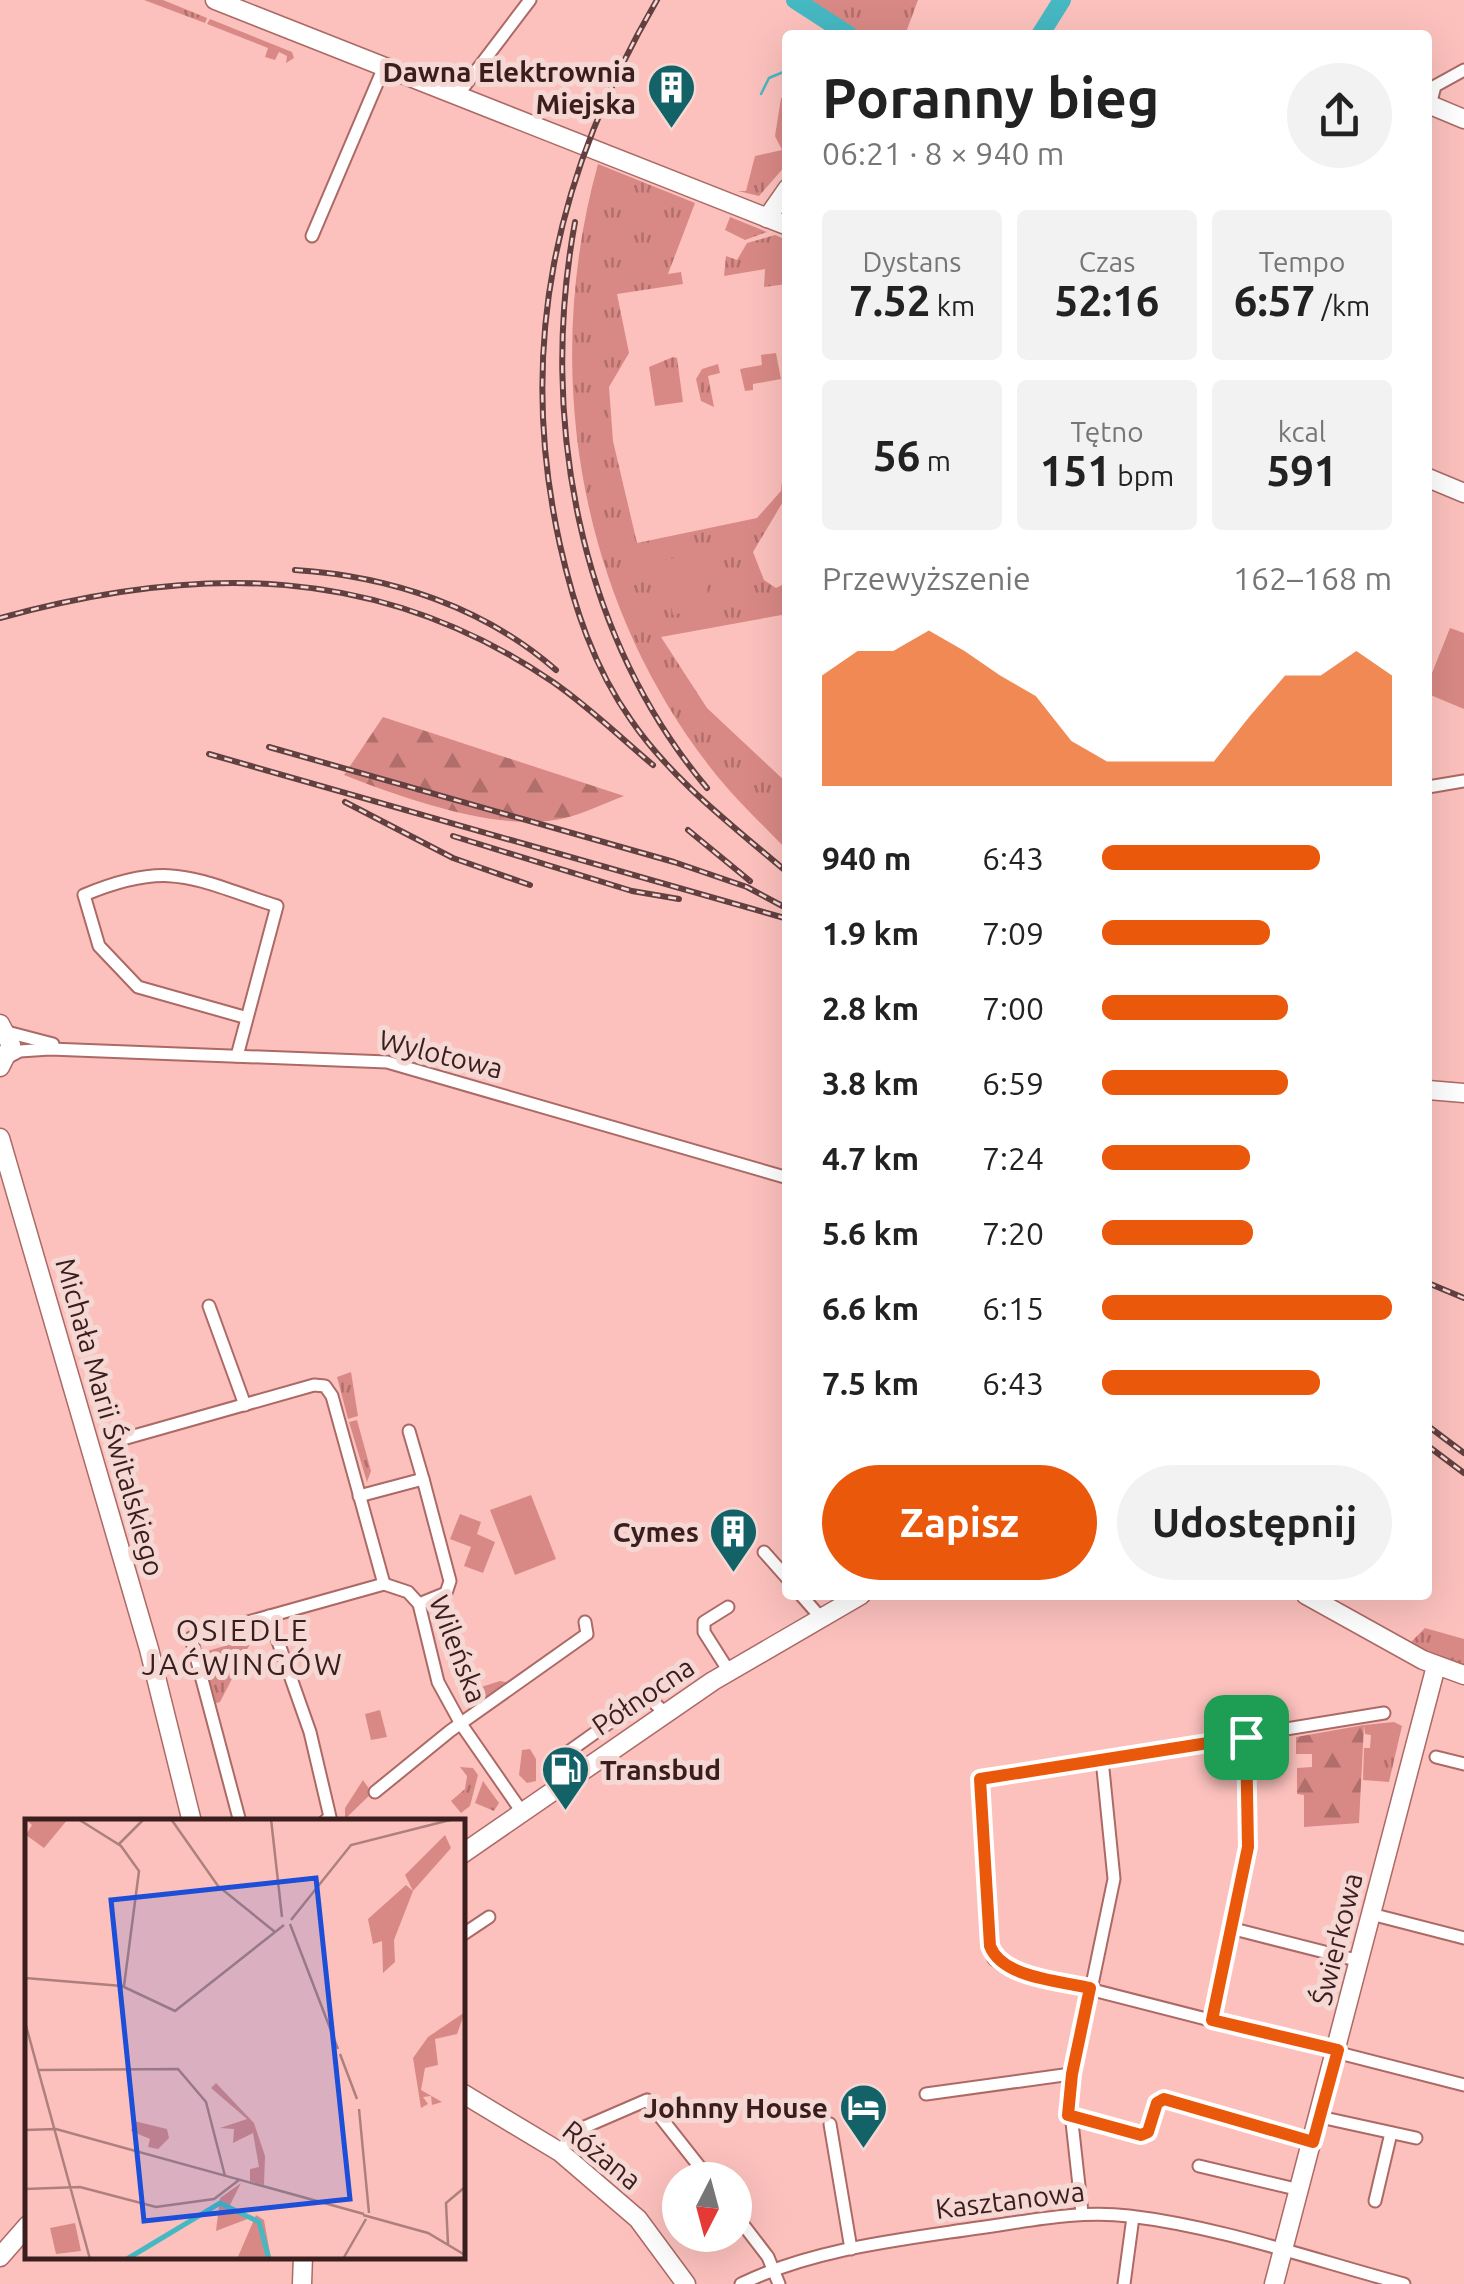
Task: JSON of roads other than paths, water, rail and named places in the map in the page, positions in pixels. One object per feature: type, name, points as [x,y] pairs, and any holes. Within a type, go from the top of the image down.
[{"type":"street","points":[[215,0],[782,224]]},
{"type":"street","points":[[457,96],[530,0]]},
{"type":"street","points":[[312,236],[384,67]]},
{"type":"street","points":[[1432,96],[1436,86],[1464,70]]},
{"type":"street","points":[[1432,105],[1464,118]]},
{"type":"street","points":[[768,218],[782,197]]},
{"type":"street","points":[[1432,480],[1464,493]]},
{"type":"street","points":[[1432,786],[1464,781]]},
{"type":"street","points":[[237,1056],[244,1017],[277,906],[174,873],[131,876],[84,895],[99,946],[138,987],[244,1017]]},
{"type":"street","points":[[4,1028],[11,1045],[4,1062]]},
{"type":"street","name":"Wylotowa","points":[[4,1028],[72,1049]]},
{"type":"street","name":"Wylotowa","points":[[4,1062],[20,1051],[72,1049],[387,1062],[782,1176]]},
{"type":"street","points":[[1432,1090],[1464,1094]]},
{"type":"street","name":"Michała Marii Świtalskiego","points":[[1,1137],[149,1649],[191,1819]]},
{"type":"street","points":[[209,1306],[245,1404]]},
{"type":"street","points":[[123,1439],[314,1385],[325,1386],[332,1396],[384,1584],[191,1638],[239,1819]]},
{"type":"street","points":[[409,1431],[450,1581],[446,1592],[418,1604]]},
{"type":"street","points":[[360,1496],[423,1478]]},
{"type":"street","points":[[764,1552],[782,1572]]},
{"type":"street","name":"Wileńska","points":[[384,1584],[408,1592],[418,1604],[438,1682],[460,1724],[522,1812]]},
{"type":"street","points":[[805,1600],[822,1619]]},
{"type":"street","name":"Północna","points":[[465,1852],[665,1713],[853,1600]]},
{"type":"street","points":[[1315,1600],[1436,1666],[1464,1675]]},
{"type":"street","points":[[728,1607],[704,1622],[704,1632],[730,1673]]},
{"type":"street","points":[[269,1616],[310,1732],[328,1819]]},
{"type":"street","points":[[375,1792],[460,1724],[587,1634],[585,1622]]},
{"type":"street","name":"Świerkowa","points":[[1274,2284],[1436,1666]]},
{"type":"street","points":[[1384,1713],[980,1779],[990,1946],[994,1959],[1007,1968],[1464,2085]]},
{"type":"street","points":[[1212,2020],[1248,1847],[1246,1737]]},
{"type":"street","points":[[1436,1756],[1464,1764]]},
{"type":"street","points":[[1082,2213],[1068,2115],[1072,2074],[1114,1879],[1102,1759]]},
{"type":"street","points":[[1371,1914],[1464,1938]]},
{"type":"street","points":[[465,1933],[489,1918]]},
{"type":"street","points":[[1234,1929],[1360,1960]]},
{"type":"street","points":[[926,2094],[1072,2074]]},
{"type":"street","name":"Różana","points":[[465,2095],[560,2152],[638,2218],[686,2284]]},
{"type":"street","points":[[1068,2115],[1141,2135],[1148,2132],[1157,2103],[1164,2099],[1313,2142]]},
{"type":"street","points":[[560,2152],[573,2132],[647,2100],[696,2162]]},
{"type":"street","points":[[1320,2117],[1416,2138]]},
{"type":"street","points":[[830,2124],[851,2249]]},
{"type":"street","points":[[1374,2201],[1391,2133]]},
{"type":"street","points":[[1199,2166],[1300,2190]]},
{"type":"street","name":"Kasztanowa","points":[[740,2284],[772,2269],[851,2249],[1082,2213],[1132,2216],[1283,2250],[1399,2283]]},
{"type":"street","points":[[1124,2284],[1132,2216]]},
{"type":"street","points":[[0,2257],[25,2229]]},
{"type":"street","points":[[752,2239],[779,2284]]},
{"type":"street","points":[[302,2284],[303,2259]]},
{"type":"waterway","points":[[795,0],[841,30]]},
{"type":"waterway","points":[[1043,30],[1062,0]]},
{"type":"waterway","points":[[835,30],[837,26]]},
{"type":"waterway","points":[[761,94],[769,78],[782,73]]},
{"type":"railway","points":[[657,0],[593,130],[570,196],[554,263],[545,331],[542,401],[547,472],[572,591],[596,658],[618,700],[665,763],[782,868]]},
{"type":"railway","points":[[575,222],[565,296],[562,371],[567,446],[579,520],[599,593],[627,662],[663,727],[707,788]]},
{"type":"railway","points":[[295,570],[366,579],[434,599],[498,629],[556,670]]},
{"type":"railway","points":[[0,618],[145,588],[216,583],[285,585],[354,595],[421,614],[487,643],[553,682],[653,765]]},
{"type":"railway","points":[[269,747],[674,862],[747,887],[782,906]]},
{"type":"railway","points":[[209,754],[782,917]]},
{"type":"railway","points":[[345,802],[453,858],[530,885]]},
{"type":"railway","points":[[688,830],[750,881]]},
{"type":"railway","points":[[453,836],[632,891],[679,899]]},
{"type":"railway","points":[[1432,1285],[1464,1298]]},
{"type":"railway","points":[[1432,1429],[1464,1453]]},
{"type":"railway","points":[[1432,1449],[1464,1473]]},
{"type":"place","name":"Dawna Elektrownia Miejska","points":[[671,130]]},
{"type":"place","name":"Cymes","points":[[734,1574]]},
{"type":"place","name":"Transbud","points":[[565,1812]]},
{"type":"place","name":"Johnny House","points":[[863,2150]]},
{"type":"district","name":"OSIEDLE JAĆWINGÓW","points":[[243,1648]]}]
